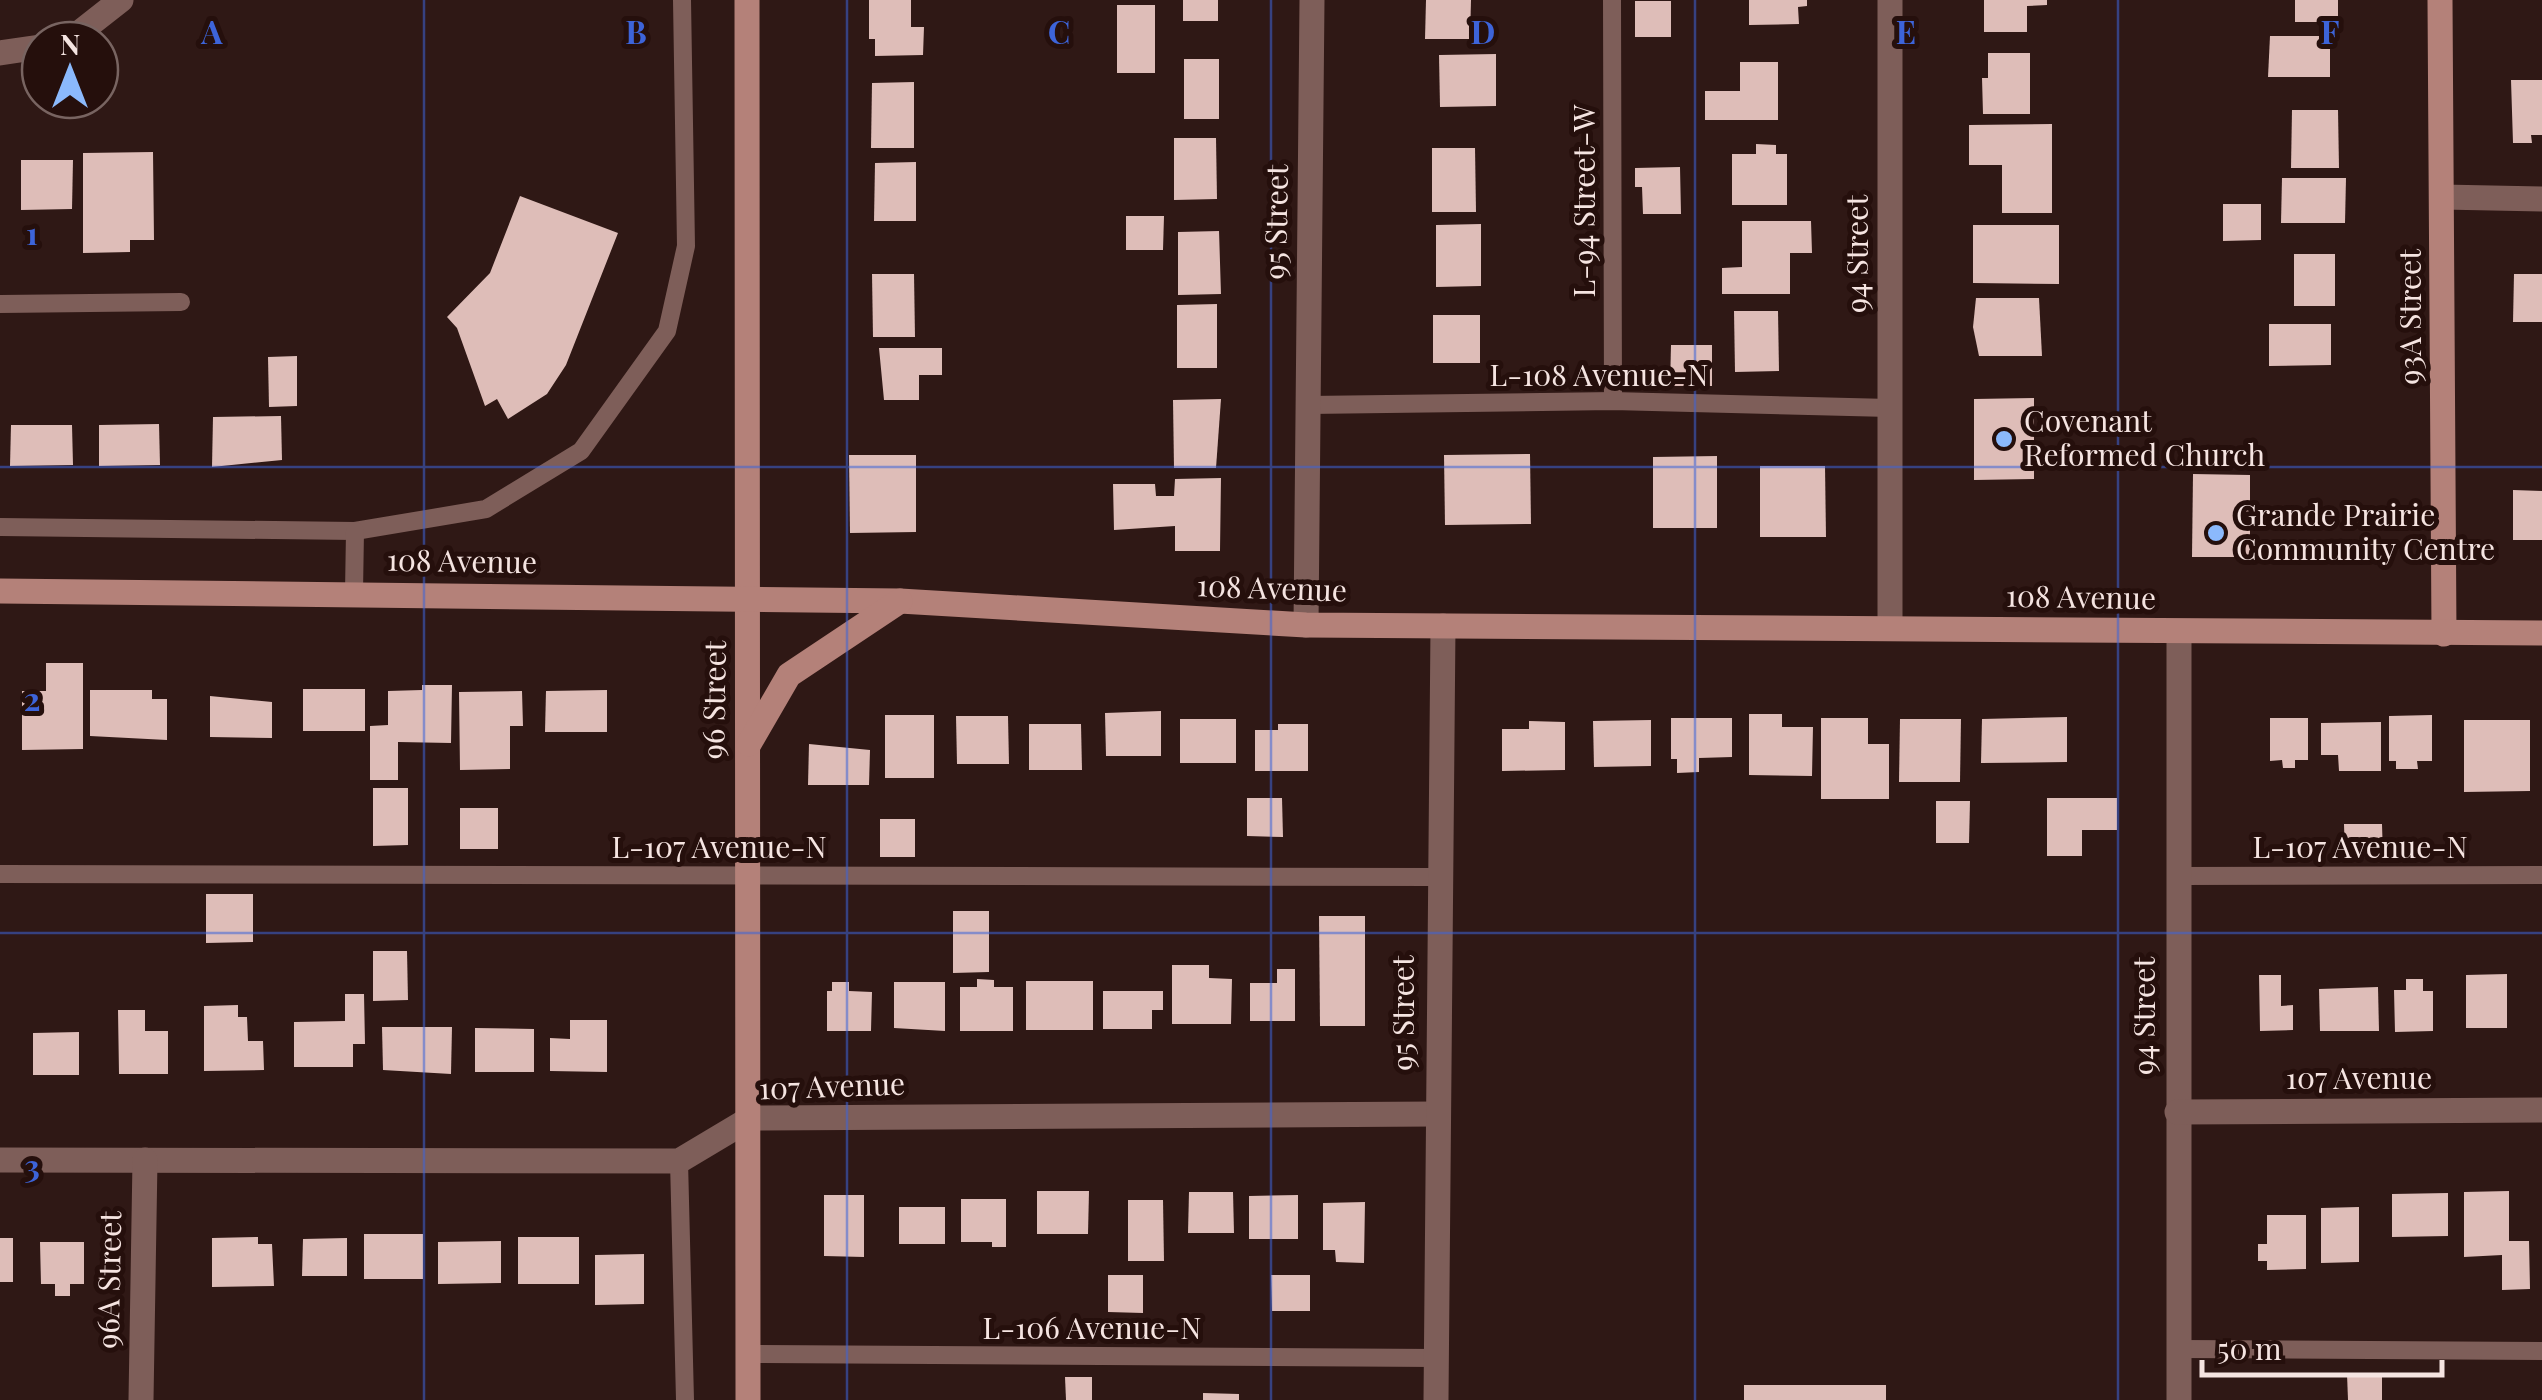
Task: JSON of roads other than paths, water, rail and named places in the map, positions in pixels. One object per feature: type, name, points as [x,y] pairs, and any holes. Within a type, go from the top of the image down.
[{"type":"street","points":[[96,20],[121,0]]},
{"type":"street","name":"96 Street","points":[[747,0],[748,1400]]},
{"type":"street","name":"95 Street","points":[[1306,625],[1312,0]]},
{"type":"street","name":"94 Street","points":[[1890,0],[1890,628]]},
{"type":"street","name":"93A Street","points":[[2440,0],[2444,634]]},
{"type":"street","points":[[2442,197],[2542,199]]},
{"type":"street","name":"108 Avenue","points":[[0,591],[900,601],[1306,625],[2542,634]]},
{"type":"street","points":[[747,748],[789,675],[900,601]]},
{"type":"street","name":"95 Street","points":[[1436,1400],[1438,877],[1444,626]]},
{"type":"street","name":"94 Street","points":[[2178,632],[2178,1400]]},
{"type":"street","name":"107 Avenue","points":[[2177,1112],[2542,1110]]},
{"type":"street","name":"107 Avenue","points":[[679,1161],[750,1118],[1436,1114]]},
{"type":"street","points":[[0,1160],[679,1161]]},
{"type":"street","name":"96A Street","points":[[141,1400],[145,1160]]},
{"type":"lane","points":[[354,592],[354,531],[486,509],[581,452],[666,331],[686,246],[682,0]]},
{"type":"lane","name":"L-94 Street-W","points":[[1612,0],[1613,402]]},
{"type":"lane","points":[[0,304],[181,302]]},
{"type":"lane","name":"L-108 Avenue-N","points":[[1308,405],[1613,402],[1890,408]]},
{"type":"lane","name":"108 Avenue","points":[[0,527],[354,531]]},
{"type":"lane","name":"L-107 Avenue-N","points":[[0,874],[1438,877]]},
{"type":"lane","name":"L-107 Avenue-N","points":[[2178,876],[2542,875]]},
{"type":"lane","points":[[679,1161],[685,1400]]},
{"type":"lane","points":[[2178,1348],[2542,1351]]},
{"type":"lane","name":"L-106 Avenue-N","points":[[748,1354],[1436,1358]]},
{"type":"place","name":"Covenant Reformed Church","points":[[2004,439]]},
{"type":"place","name":"Grande Prairie Community Centre","points":[[2216,533]]}]
